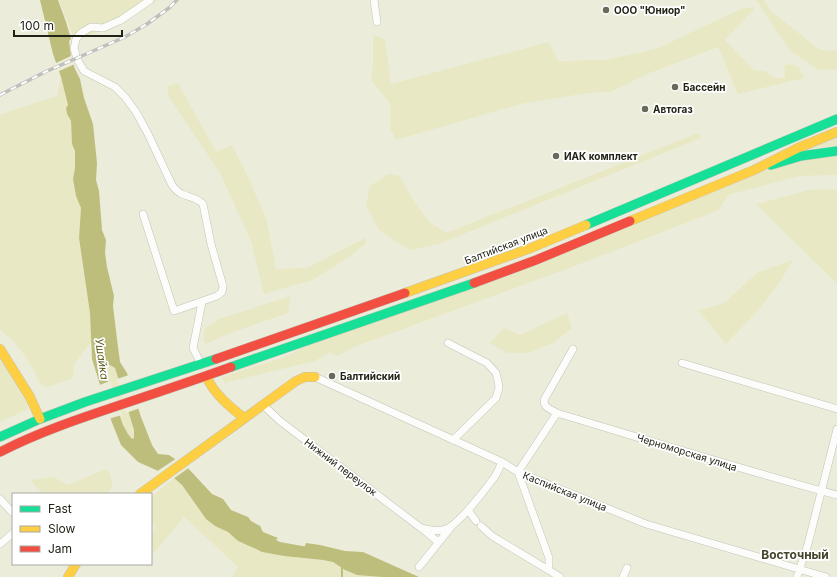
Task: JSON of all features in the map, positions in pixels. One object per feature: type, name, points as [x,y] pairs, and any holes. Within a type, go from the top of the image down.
[{"type":"main road","name":"Балтийская улица","points":[[40,419],[85,402],[201,364],[446,279],[531,248],[837,119]]},
{"type":"main road","points":[[0,452],[48,430],[449,292],[536,260],[754,170],[798,148],[837,132]]},
{"type":"main road","points":[[754,170],[801,156],[837,151]]},
{"type":"main road","points":[[0,350],[30,397],[40,419],[0,437]]},
{"type":"main road","points":[[206,376],[214,391],[244,418]]},
{"type":"main road","points":[[141,493],[296,381],[315,377]]},
{"type":"street","points":[[143,214],[174,311],[202,302],[217,296],[222,292],[223,286],[211,244],[203,204],[199,200],[183,195],[172,185],[136,112],[125,97],[114,87],[84,71],[77,59],[74,48],[76,39],[81,33],[91,27],[103,28],[121,20],[150,0]]},
{"type":"street","points":[[374,0],[376,22]]},
{"type":"street","points":[[201,364],[194,348],[202,302]]},
{"type":"street","points":[[448,343],[486,363],[496,373],[499,388],[496,398],[453,440]]},
{"type":"street","name":"Черноморская улица","points":[[574,349],[544,400],[546,408],[557,413],[764,475],[837,495]]},
{"type":"street","points":[[682,363],[837,409]]},
{"type":"street","name":"Каспийская улица","points":[[315,377],[502,462],[518,472],[646,524],[826,577]]},
{"type":"street","name":"Нижний переулок","points":[[262,405],[280,421],[438,542]]},
{"type":"street","points":[[548,570],[550,564],[549,558],[518,472],[557,413]]},
{"type":"street","points":[[797,577],[808,544],[837,429]]},
{"type":"street","points":[[419,567],[451,526],[468,510],[494,478],[502,462]]},
{"type":"street","points":[[0,499],[12,512]]},
{"type":"street","points":[[468,510],[492,536],[560,577]]},
{"type":"street","points":[[421,528],[434,531],[451,526]]},
{"type":"street","points":[[0,544],[12,534]]},
{"type":"street","points":[[623,577],[627,568]]},
{"type":"green space","points":[[59,0],[158,0],[122,22],[97,33],[74,39]]},
{"type":"green space","points":[[756,0],[764,0],[771,11],[820,50],[837,51],[837,69],[819,70],[790,51]]},
{"type":"green space","points":[[756,7],[725,40],[754,70],[765,71],[776,78],[785,78],[784,65],[790,64],[799,67],[804,78],[738,94],[718,47],[647,74],[611,92],[588,93],[520,104],[396,140],[390,128],[391,105],[371,80],[373,67],[373,35],[385,39],[391,84],[549,42],[558,61],[604,60],[656,49],[743,8]]},
{"type":"green space","points":[[61,77],[68,105],[66,108],[67,114],[71,121],[72,144],[75,151],[75,168],[73,179],[76,196],[81,208],[79,238],[90,313],[92,342],[74,364],[73,378],[48,387],[41,384],[26,357],[11,339],[0,330],[0,115],[57,96]]},
{"type":"green space","points":[[178,83],[216,152],[232,145],[249,179],[267,221],[276,269],[307,268],[365,238],[366,243],[348,258],[312,280],[264,294],[251,241],[220,173],[169,97],[167,86]]},
{"type":"green space","points":[[698,133],[701,138],[439,244],[409,250],[379,230],[366,206],[370,186],[388,174],[400,176],[414,201],[429,222],[446,233]]},
{"type":"green space","points":[[837,135],[837,145],[804,150]]},
{"type":"green space","points":[[837,152],[837,175],[800,176],[728,195],[719,210],[567,269],[354,347],[337,356],[330,352],[315,361],[224,383],[222,377],[282,358],[315,342],[749,175],[798,159]]},
{"type":"green space","points":[[837,189],[837,284],[756,204],[809,190]]},
{"type":"green space","points":[[793,260],[781,280],[762,306],[726,344],[698,310],[723,304],[758,272]]},
{"type":"green space","points":[[291,296],[288,313],[225,335],[206,344],[203,341],[205,328],[219,319]]},
{"type":"green space","points":[[567,313],[572,328],[555,342],[528,353],[507,353],[490,343],[504,328],[520,335]]},
{"type":"green space","points":[[0,359],[25,395],[28,409],[0,422]]},
{"type":"green space","points":[[110,365],[115,368],[134,430],[134,438],[132,439],[123,425],[105,373],[105,367]]},
{"type":"green space","points":[[106,469],[110,474],[113,486],[108,493],[42,493],[30,480],[54,477],[68,485]]},
{"type":"green space","points":[[174,478],[182,485],[206,519],[215,526],[228,532],[238,541],[262,552],[333,562],[345,570],[357,575],[381,577],[232,577],[238,567],[184,517],[154,553],[152,551],[152,531],[156,527],[152,523],[152,496]]},
{"type":"water","name":"Ушайка","points":[[40,0],[58,0],[71,39],[69,41],[71,57],[80,79],[84,98],[93,124],[97,163],[96,180],[99,191],[102,230],[106,240],[105,253],[107,267],[114,296],[113,306],[120,362],[127,373],[141,417],[152,445],[158,454],[169,455],[187,467],[212,494],[223,499],[231,510],[248,517],[251,521],[260,526],[263,532],[278,538],[276,540],[280,542],[302,546],[305,546],[306,543],[345,551],[363,552],[419,577],[381,577],[357,575],[345,570],[333,562],[262,552],[238,541],[228,532],[215,526],[206,519],[182,485],[174,478],[138,462],[121,445],[111,420],[92,359],[90,313],[79,238],[81,208],[76,196],[73,179],[75,168],[75,151],[72,144],[71,121],[67,114],[66,108],[68,105],[53,54]],"holes":[[[110,365],[115,368],[134,430],[134,438],[132,439],[123,425],[105,373],[106,367]]]},
{"type":"pier","points":[[73,55],[75,64],[57,72],[54,64]]},
{"type":"pier","points":[[129,375],[140,408],[126,413],[117,379]]},
{"type":"pier","points":[[110,381],[122,415],[108,419],[97,386]]},
{"type":"pier","points":[[177,458],[190,467],[173,479],[156,472]]},
{"type":"waterway","points":[[342,566],[342,577]]},
{"type":"railway","points":[[0,95],[45,72],[125,37],[147,24],[169,8],[177,0]]},
{"type":"traffic: fast","points":[[586,225],[837,119]]},
{"type":"traffic: fast","points":[[771,165],[801,156],[837,151]]},
{"type":"traffic: fast","points":[[231,367],[474,283]]},
{"type":"traffic: fast","points":[[0,437],[40,419],[85,402],[216,359]]},
{"type":"traffic: slow","points":[[630,221],[754,170],[798,148],[837,132]]},
{"type":"traffic: slow","points":[[405,293],[531,248],[586,225]]},
{"type":"traffic: slow","points":[[0,349],[30,397],[40,419]]},
{"type":"traffic: slow","points":[[206,376],[213,388],[227,404],[244,418]]},
{"type":"traffic: slow","points":[[141,493],[296,381],[305,377],[315,377]]},
{"type":"traffic: slow","points":[[68,577],[75,565]]},
{"type":"traffic: jam","points":[[474,283],[536,260],[630,221]]},
{"type":"traffic: jam","points":[[216,359],[405,293]]},
{"type":"traffic: jam","points":[[0,452],[60,426],[231,367]]},
{"type":"place","name":"ООО \"Юниор\"","points":[[606,10]]},
{"type":"place","name":"Бассейн","points":[[675,87]]},
{"type":"place","name":"Автогаз","points":[[645,109]]},
{"type":"place","name":"ИАК комплект","points":[[556,156]]},
{"type":"place","name":"Балтийский","points":[[332,376]]},
{"type":"district","name":"Восточный","points":[[795,555]]}]
